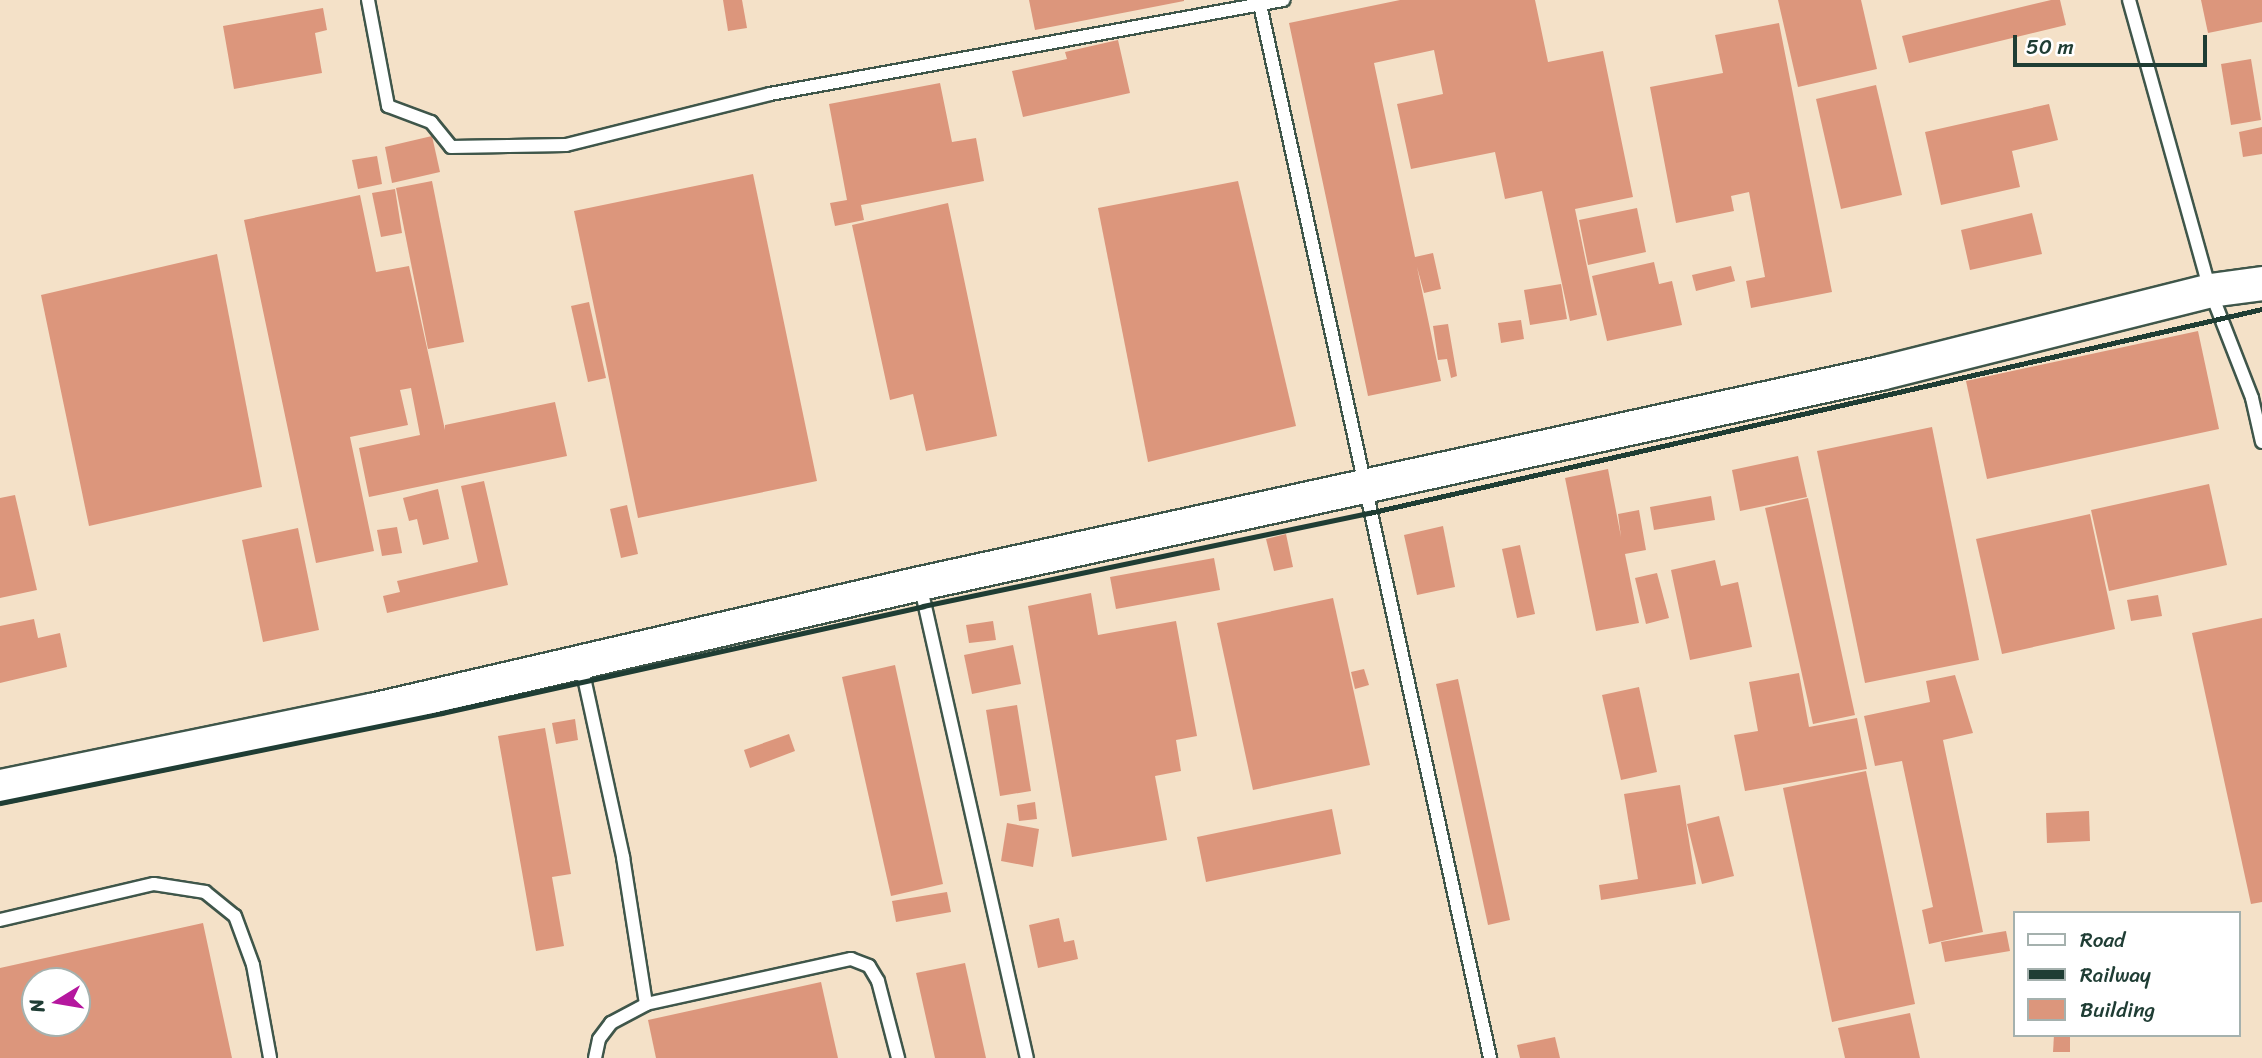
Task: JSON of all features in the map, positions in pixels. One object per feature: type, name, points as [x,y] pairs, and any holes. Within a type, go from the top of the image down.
[{"type":"street","points":[[0,786],[580,661],[920,583],[1880,373],[2210,290],[2262,284]]},
{"type":"lane","points":[[368,0],[388,106],[431,122],[451,147],[566,145],[770,94],[1260,2],[1283,0]]},
{"type":"lane","points":[[2129,0],[2210,290],[2252,398],[2262,442]]},
{"type":"lane","points":[[1260,2],[1490,1058]]},
{"type":"lane","points":[[920,583],[1027,1058]]},
{"type":"lane","points":[[580,661],[623,857],[646,1004]]},
{"type":"lane","points":[[0,920],[154,884],[205,892],[234,916],[253,965],[271,1058]]},
{"type":"lane","points":[[595,1058],[599,1039],[611,1023],[646,1004],[851,959],[869,966],[878,981],[898,1058]]},
{"type":"building","points":[[723,0],[742,0],[747,28],[728,31]]},
{"type":"building","points":[[1029,0],[1184,0],[1184,1],[1035,30]]},
{"type":"building","points":[[1400,0],[1535,0],[1548,62],[1603,51],[1633,197],[1575,209],[1597,315],[1570,321],[1542,191],[1505,199],[1495,152],[1411,169],[1397,104],[1443,94],[1434,50],[1374,63],[1415,257],[1433,253],[1441,289],[1424,293],[1417,267],[1441,381],[1368,396],[1289,23]]},
{"type":"building","points":[[1778,0],[1861,0],[1877,69],[1798,87]]},
{"type":"building","points":[[2060,0],[2066,25],[1909,63],[1902,36]]},
{"type":"building","points":[[2201,0],[2262,0],[2262,22],[2208,33]]},
{"type":"building","points":[[323,8],[327,30],[315,33],[322,73],[234,89],[223,26]]},
{"type":"building","points":[[1779,23],[1832,292],[1751,308],[1746,281],[1765,277],[1749,192],[1731,196],[1734,211],[1676,223],[1650,87],[1723,73],[1715,35]]},
{"type":"building","points":[[1118,40],[1130,93],[1023,117],[1012,71],[1067,59],[1065,52]]},
{"type":"building","points":[[2251,59],[2261,120],[2231,125],[2221,64]]},
{"type":"building","points":[[940,83],[952,142],[976,138],[984,181],[861,205],[864,220],[835,226],[830,203],[847,200],[829,104]]},
{"type":"building","points":[[1876,85],[1902,195],[1841,209],[1816,99]]},
{"type":"building","points":[[2049,104],[2058,140],[2012,151],[2020,187],[1941,205],[1925,132]]},
{"type":"building","points":[[2262,127],[2262,154],[2243,157],[2239,132]]},
{"type":"building","points":[[432,136],[440,172],[392,183],[385,147]]},
{"type":"building","points":[[377,156],[382,184],[358,189],[352,160]]},
{"type":"building","points":[[753,174],[817,481],[638,518],[574,211]]},
{"type":"building","points":[[432,181],[464,342],[428,349],[396,188]]},
{"type":"building","points":[[1238,181],[1296,426],[1148,462],[1098,208]]},
{"type":"building","points":[[395,189],[402,233],[381,237],[372,193]]},
{"type":"building","points":[[360,195],[376,272],[409,266],[445,430],[445,425],[555,402],[567,456],[369,497],[359,448],[420,435],[411,388],[400,390],[408,425],[350,437],[374,551],[316,563],[244,220]]},
{"type":"building","points":[[948,203],[997,436],[926,451],[913,394],[890,400],[852,225]]},
{"type":"building","points":[[1637,208],[1646,252],[1588,265],[1579,220]]},
{"type":"building","points":[[2032,213],[2042,254],[1970,270],[1961,230]]},
{"type":"building","points":[[217,254],[262,487],[89,526],[41,295]]},
{"type":"building","points":[[1654,262],[1659,284],[1672,281],[1682,325],[1607,341],[1592,276]]},
{"type":"building","points":[[1731,266],[1735,281],[1696,291],[1692,275]]},
{"type":"building","points":[[1561,284],[1567,319],[1530,325],[1524,290]]},
{"type":"building","points":[[589,302],[606,378],[588,382],[571,306]]},
{"type":"building","points":[[1521,320],[1524,339],[1501,343],[1498,323]]},
{"type":"building","points":[[1448,324],[1457,376],[1451,378],[1447,359],[1438,360],[1433,326]]},
{"type":"building","points":[[2198,331],[2219,429],[1987,479],[1966,381]]},
{"type":"building","points":[[1932,427],[1979,660],[1865,683],[1817,451]]},
{"type":"building","points":[[1798,456],[1807,497],[1740,511],[1732,470]]},
{"type":"building","points":[[1608,469],[1621,537],[1618,514],[1639,510],[1646,550],[1625,554],[1639,623],[1596,631],[1565,478]]},
{"type":"building","points":[[484,481],[508,585],[387,613],[383,596],[400,592],[397,581],[478,562],[461,486]]},
{"type":"building","points":[[2209,484],[2227,565],[2109,591],[2091,510]]},
{"type":"building","points":[[438,489],[449,539],[423,545],[417,519],[409,521],[403,498]]},
{"type":"building","points":[[15,495],[37,590],[0,598],[0,498]]},
{"type":"building","points":[[1711,496],[1715,520],[1654,530],[1650,507]]},
{"type":"building","points":[[1808,498],[1855,715],[1813,724],[1765,508]]},
{"type":"building","points":[[627,505],[638,554],[621,558],[610,509]]},
{"type":"building","points":[[2090,514],[2115,629],[2002,654],[1976,539]]},
{"type":"building","points":[[1443,526],[1455,587],[1417,595],[1404,535]]},
{"type":"building","points":[[397,527],[402,553],[382,556],[377,530]]},
{"type":"building","points":[[298,528],[319,630],[263,642],[242,540]]},
{"type":"building","points":[[1286,534],[1293,567],[1274,571],[1266,539]]},
{"type":"building","points":[[1520,545],[1535,614],[1517,618],[1502,549]]},
{"type":"building","points":[[1214,558],[1220,590],[1116,609],[1110,577]]},
{"type":"building","points":[[1715,560],[1721,586],[1738,582],[1752,647],[1690,660],[1671,570]]},
{"type":"building","points":[[1657,573],[1669,618],[1646,624],[1635,578]]},
{"type":"building","points":[[1091,593],[1098,635],[1176,621],[1197,736],[1176,740],[1181,771],[1155,776],[1167,840],[1072,857],[1028,606]]},
{"type":"building","points":[[2158,595],[2162,616],[2131,621],[2127,600]]},
{"type":"building","points":[[1333,598],[1370,765],[1253,790],[1217,623]]},
{"type":"building","points":[[2262,618],[2262,902],[2251,904],[2192,633]]},
{"type":"building","points":[[34,619],[38,638],[60,633],[67,667],[0,683],[0,626]]},
{"type":"building","points":[[993,621],[996,640],[969,643],[966,625]]},
{"type":"building","points":[[1013,645],[1021,684],[972,694],[964,655]]},
{"type":"building","points":[[895,665],[943,884],[891,896],[842,677]]},
{"type":"building","points":[[1364,669],[1369,685],[1355,689],[1351,672]]},
{"type":"building","points":[[1799,673],[1809,727],[1857,718],[1867,769],[1745,791],[1734,735],[1758,731],[1749,682]]},
{"type":"building","points":[[1955,675],[1973,733],[1943,740],[1983,932],[1929,944],[1922,910],[1933,907],[1902,761],[1875,766],[1864,716],[1930,702],[1926,681]]},
{"type":"building","points":[[1458,679],[1510,920],[1488,925],[1436,684]]},
{"type":"building","points":[[1639,687],[1657,772],[1621,780],[1602,695]]},
{"type":"building","points":[[1017,705],[1031,791],[1000,796],[986,710]]},
{"type":"building","points":[[575,719],[578,740],[556,744],[552,723]]},
{"type":"building","points":[[545,728],[571,874],[552,877],[564,946],[536,951],[498,736]]},
{"type":"building","points":[[789,734],[795,751],[750,768],[744,750]]},
{"type":"building","points":[[1866,771],[1915,1004],[1832,1022],[1783,788]]},
{"type":"building","points":[[1680,785],[1696,884],[1601,900],[1599,885],[1638,879],[1624,794]]},
{"type":"building","points":[[1035,802],[1037,819],[1019,821],[1017,805]]},
{"type":"building","points":[[1332,809],[1341,854],[1206,882],[1197,837]]},
{"type":"building","points":[[2089,811],[2090,841],[2047,843],[2046,813]]},
{"type":"building","points":[[1719,816],[1734,876],[1702,884],[1687,824]]},
{"type":"building","points":[[1007,823],[1039,829],[1033,867],[1001,861]]},
{"type":"building","points":[[947,892],[951,912],[896,922],[892,901]]},
{"type":"building","points":[[1059,918],[1064,942],[1074,940],[1078,959],[1038,968],[1029,925]]},
{"type":"building","points":[[203,923],[232,1058],[0,1058],[0,968]]},
{"type":"building","points":[[2006,931],[2010,951],[1945,962],[1941,942]]},
{"type":"building","points":[[965,963],[986,1058],[935,1058],[916,973]]},
{"type":"building","points":[[821,982],[838,1058],[656,1058],[648,1020]]},
{"type":"building","points":[[1910,1013],[1920,1058],[1845,1058],[1838,1028]]},
{"type":"building","points":[[1555,1037],[1560,1058],[1520,1058],[1517,1045]]},
{"type":"building","points":[[2054,1037],[2070,1037],[2070,1052],[2053,1052]]},
{"type":"railway","points":[[0,803],[442,713],[923,606],[1369,513],[2262,309]]}]
